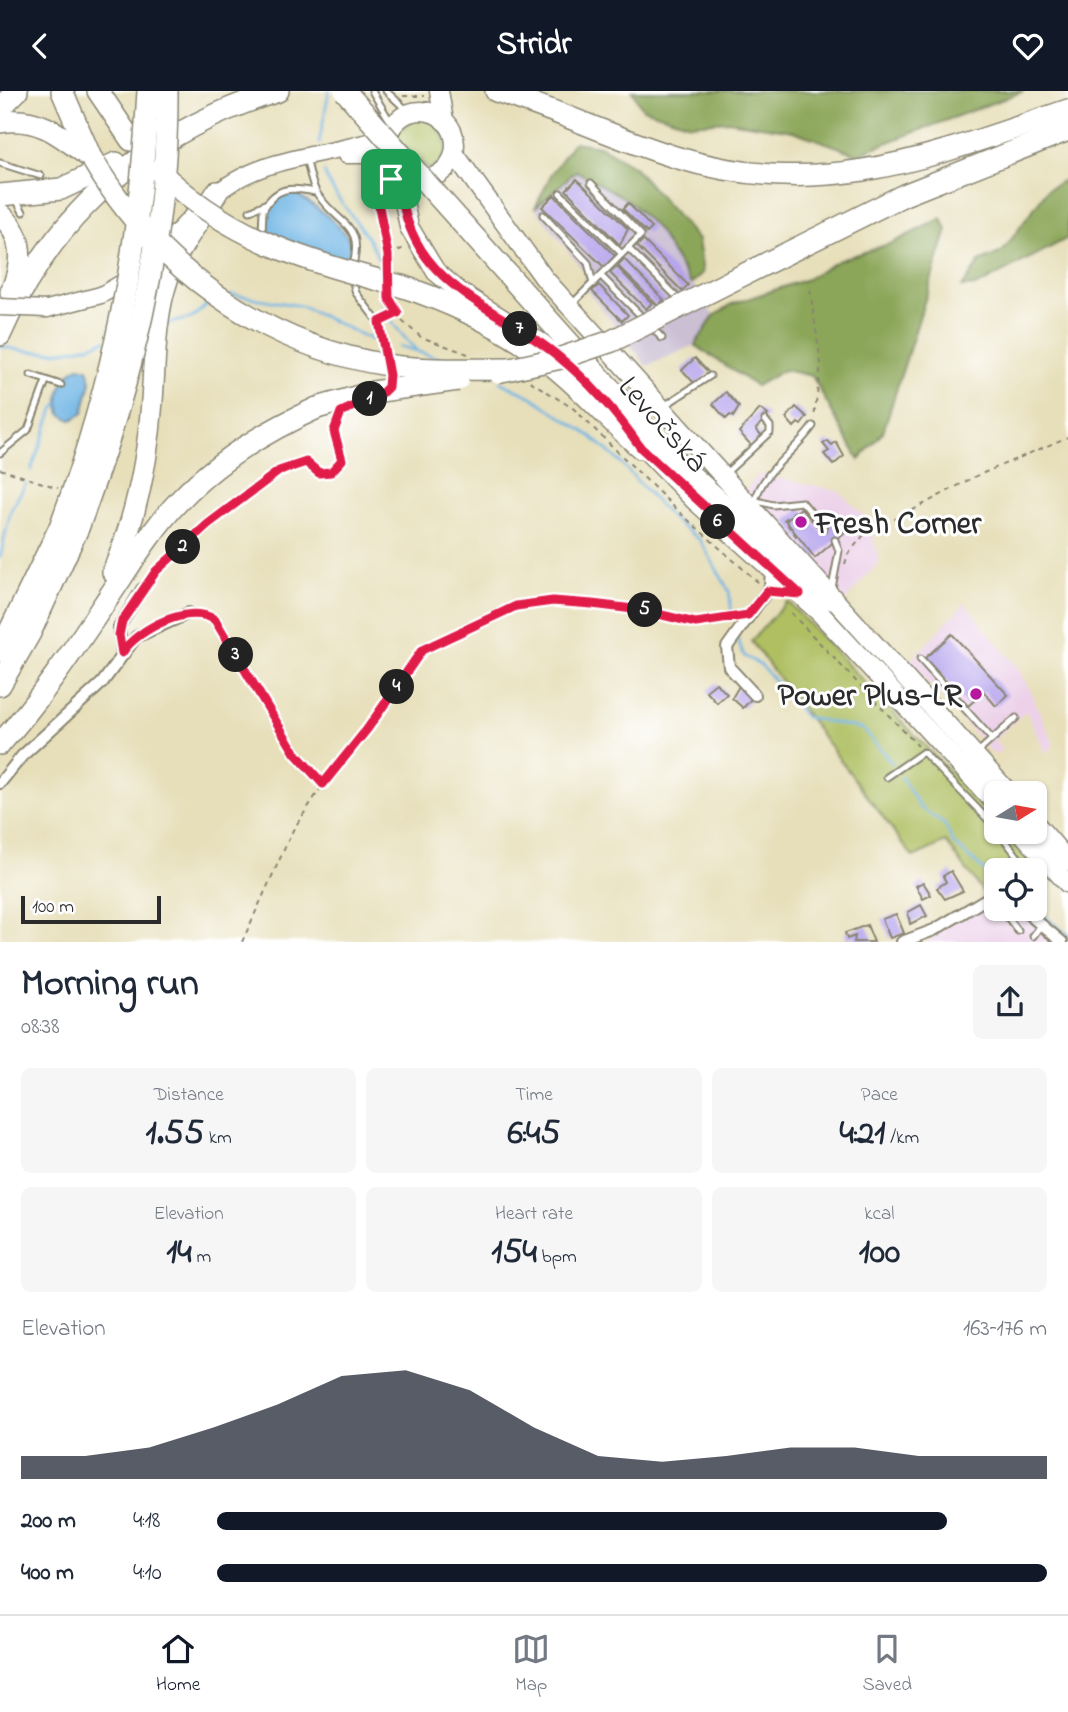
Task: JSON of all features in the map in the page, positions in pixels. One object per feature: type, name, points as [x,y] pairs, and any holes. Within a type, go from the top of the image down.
[{"type":"highway","points":[[0,108],[17,91]]},
{"type":"highway","points":[[62,91],[92,159],[135,221],[185,271],[235,308],[283,333],[331,351],[387,365],[515,372]]},
{"type":"highway","points":[[98,91],[131,140],[171,183],[236,230],[315,263],[401,286],[468,312],[525,344],[560,371],[641,448]]},
{"type":"highway","points":[[0,685],[42,609],[69,528],[116,352],[138,221],[148,91]]},
{"type":"highway","points":[[0,652],[69,528],[114,424],[144,307],[162,195],[167,91]]},
{"type":"highway","points":[[12,201],[75,184],[154,148],[213,114],[278,91]]},
{"type":"highway","points":[[345,91],[438,188],[693,479],[817,590],[832,599]]},
{"type":"highway","points":[[496,91],[515,95],[698,163],[755,174],[808,176],[862,172],[920,160],[1068,110]]},
{"type":"highway","points":[[0,122],[27,120],[45,125],[92,159]]},
{"type":"highway","points":[[0,744],[58,673],[143,545],[192,488],[249,443],[317,408],[373,392],[515,372],[612,341],[904,195],[1068,130]]},
{"type":"highway","points":[[0,334],[20,294],[58,236],[95,195],[154,148]]},
{"type":"highway","points":[[89,624],[116,567],[141,484],[150,427],[159,312],[176,257],[218,192]]},
{"type":"highway","points":[[0,214],[14,232],[20,255],[0,334]]},
{"type":"main road","points":[[0,307],[47,309],[86,300],[127,281],[141,271],[218,192],[251,172],[326,153],[391,131],[427,100],[433,114],[449,120]]},
{"type":"main road","name":"Levočská","points":[[427,100],[449,120],[460,156],[520,248],[569,307],[999,781]]},
{"type":"main road","name":"Levočská","points":[[391,131],[394,165],[401,195],[414,239],[427,261],[443,278],[560,357],[599,396],[641,448],[800,594],[859,653],[984,791]]},
{"type":"main road","points":[[326,153],[394,165],[418,179],[433,177],[460,156]]},
{"type":"main road","points":[[1047,837],[1068,861]]},
{"type":"main road","points":[[1047,870],[1068,884]]},
{"type":"street","points":[[755,695],[729,667],[727,647],[772,584],[771,568]]},
{"type":"street","points":[[122,653],[120,627],[142,589]]},
{"type":"street","points":[[767,591],[800,594]]},
{"type":"street","points":[[0,783],[22,756],[102,683],[136,637],[152,627],[189,613]]},
{"type":"street","points":[[902,942],[933,930],[984,900]]},
{"type":"street","points":[[1038,921],[1062,942]]},
{"type":"lane","name":"Levočská","points":[[372,91],[391,131]]},
{"type":"lane","points":[[386,91],[395,101],[427,100]]},
{"type":"lane","points":[[306,157],[316,191],[357,240],[358,252],[352,269],[353,285],[379,322],[389,378],[381,394],[341,412],[334,431],[342,460]]},
{"type":"lane","points":[[0,163],[41,176]]},
{"type":"lane","points":[[569,307],[641,235],[592,183]]},
{"type":"lane","points":[[250,211],[267,203],[285,188],[316,191]]},
{"type":"lane","points":[[560,193],[622,254]]},
{"type":"lane","points":[[262,235],[263,210],[267,203]]},
{"type":"lane","points":[[543,215],[588,263],[593,284]]},
{"type":"lane","points":[[628,248],[677,297]]},
{"type":"lane","points":[[601,276],[662,338]]},
{"type":"lane","points":[[379,322],[396,314]]},
{"type":"lane","points":[[31,375],[61,385]]},
{"type":"lane","name":"Levočská","points":[[659,406],[710,376]]},
{"type":"lane","points":[[0,453],[28,430],[46,381]]},
{"type":"lane","points":[[726,473],[770,432],[770,426],[765,420]]},
{"type":"lane","points":[[755,501],[765,479],[802,443],[813,426]]},
{"type":"lane","points":[[689,439],[755,501],[773,505],[799,501],[824,528]]},
{"type":"lane","points":[[832,599],[833,572],[839,551],[835,540]]},
{"type":"lane","points":[[920,659],[992,739]]},
{"type":"lane","points":[[976,754],[1016,718]]},
{"type":"lane","points":[[887,777],[923,752],[984,816]]},
{"type":"lane","points":[[1008,844],[1019,858]]},
{"type":"lane","points":[[1011,921],[1018,931]]},
{"type":"lane","points":[[1033,936],[1042,924]]},
{"type":"path","points":[[395,101],[409,94],[427,100]]},
{"type":"path","points":[[438,188],[460,156],[460,129],[449,120]]},
{"type":"path","points":[[371,162],[386,175],[401,195]]},
{"type":"path","points":[[371,162],[389,266]]},
{"type":"path","points":[[388,255],[406,247]]},
{"type":"path","points":[[810,290],[821,364],[813,426]]},
{"type":"path","points":[[396,314],[421,337],[478,357]]},
{"type":"path","points":[[515,372],[574,409],[678,511],[767,591]]},
{"type":"path","points":[[833,572],[844,568],[848,554],[868,530],[900,517],[974,477],[1068,437]]},
{"type":"path","points":[[142,589],[156,571],[208,524],[279,471],[306,462],[319,473],[331,472],[342,460]]},
{"type":"path","points":[[0,469],[58,488]]},
{"type":"path","points":[[793,545],[801,538],[784,520],[801,506]]},
{"type":"path","points":[[242,942],[288,840],[323,784],[368,728],[422,650],[516,606],[553,601],[642,610],[696,623],[748,615]]},
{"type":"path","points":[[189,613],[206,613],[215,620],[295,753],[323,784]]},
{"type":"path","points":[[791,613],[923,752]]},
{"type":"shaded area","points":[[576,170],[628,200],[657,229],[714,316],[695,345],[647,366],[582,284],[586,274],[535,208]]},
{"type":"shaded area","points":[[759,474],[839,491],[869,521],[879,562],[845,601],[744,492]]},
{"type":"shaded area","points":[[965,603],[1018,669],[1031,692],[1054,745],[1046,753],[1026,711],[994,740],[1002,750],[994,755],[909,662]]},
{"type":"shaded area","points":[[984,898],[984,921],[1037,921],[1068,942],[927,942]]},
{"type":"green space","points":[[632,91],[1024,91],[857,154],[793,131],[728,121],[690,124],[643,109]]},
{"type":"green space","points":[[421,118],[438,125],[440,132],[445,134],[444,143],[447,145],[443,159],[429,170],[396,138],[399,130],[407,126],[407,122]]},
{"type":"green space","points":[[574,142],[599,146],[634,167],[698,240],[703,273],[691,284],[657,229],[628,200],[576,171],[535,208],[552,173]]},
{"type":"green space","points":[[1068,178],[1068,238],[977,286],[962,287],[979,262],[1002,252],[1048,189]]},
{"type":"green space","points":[[942,218],[947,230],[883,432],[859,460],[812,376],[784,370],[756,386],[695,345],[714,316],[732,304],[807,279],[837,261],[892,243]]},
{"type":"green space","points":[[787,601],[984,807],[984,844],[1019,844],[1032,858],[984,858],[984,893],[946,842],[913,857],[751,641]]},
{"type":"water","points":[[286,191],[303,198],[344,232],[351,248],[347,255],[340,260],[268,234],[265,226],[267,208]]},
{"type":"water","points":[[79,367],[88,369],[91,382],[83,413],[71,420],[61,414],[59,400],[65,380]]},
{"type":"building","points":[[577,179],[628,229],[620,245],[566,190]]},
{"type":"building","points":[[554,195],[615,256],[604,267],[542,207]]},
{"type":"building","points":[[628,203],[652,228],[647,233],[623,209]]},
{"type":"building","points":[[643,240],[688,285],[682,291],[637,246]]},
{"type":"building","points":[[624,259],[664,300],[658,306],[618,266]]},
{"type":"building","points":[[617,267],[652,303],[646,309],[610,273]]},
{"type":"building","points":[[599,285],[628,315],[622,321],[592,291]]},
{"type":"building","points":[[695,358],[709,373],[696,385],[682,370]]},
{"type":"building","points":[[726,392],[739,407],[733,417],[730,415],[726,419],[713,404]]},
{"type":"building","points":[[796,407],[807,417],[801,425],[798,423],[794,427],[786,418]]},
{"type":"building","points":[[760,409],[768,415],[756,429],[762,436],[752,446],[739,432]]},
{"type":"building","points":[[828,441],[832,445],[836,442],[844,456],[833,465],[824,454],[829,451],[823,444]]},
{"type":"building","points":[[801,508],[821,531],[833,520],[845,532],[815,558],[786,521]]},
{"type":"building","points":[[952,634],[1008,695],[996,706],[984,692],[968,706],[925,658]]},
{"type":"building","points":[[716,683],[727,694],[717,703],[706,691]]},
{"type":"building","points":[[739,686],[743,686],[754,696],[743,708],[732,698]]},
{"type":"building","points":[[951,871],[963,891],[945,899],[937,888],[946,882],[943,876]]},
{"type":"building","points":[[923,882],[931,895],[923,899],[916,886]]},
{"type":"building","points":[[921,905],[927,916],[910,924],[908,912]]},
{"type":"building","points":[[896,914],[904,933],[890,938],[882,919]]},
{"type":"building","points":[[867,925],[874,942],[854,942],[855,936],[847,939],[845,933]]},
{"type":"waterway","points":[[319,143],[329,91]]},
{"type":"waterway","points":[[324,172],[330,185],[364,232],[378,257],[382,271]]},
{"type":"waterway","points":[[382,291],[389,316],[416,350]]},
{"type":"waterway","points":[[231,294],[301,306],[372,340]]},
{"type":"waterway","points":[[166,324],[192,318],[211,301]]},
{"type":"waterway","points":[[0,346],[53,352],[106,340]]},
{"type":"waterway","points":[[399,346],[442,359]]},
{"type":"waterway","points":[[500,382],[532,397],[592,437],[620,462],[671,518],[700,540],[729,591],[732,614]]},
{"type":"waterway","points":[[31,470],[53,410],[58,404]]},
{"type":"waterway","points":[[0,557],[11,510],[26,483]]},
{"type":"waterway","points":[[737,637],[744,656],[761,665],[805,717],[863,729],[893,764]]},
{"type":"waterway","points":[[901,777],[920,807],[945,825],[953,843],[984,870]]},
{"type":"waterway","points":[[1047,918],[1068,935]]},
{"type":"place","name":"Fresh Corner","points":[[801,522]]},
{"type":"place","name":"Power Plus-LR","points":[[976,694]]},
{"type":"route","points":[[372,170],[391,179],[396,190],[401,190],[406,219],[414,239],[436,272],[452,286],[543,344],[570,366],[625,426],[641,448],[694,500],[800,594],[777,589],[767,591],[748,615],[696,623],[642,610],[592,604],[553,601],[516,606],[422,650],[368,728],[323,784],[295,753],[215,620],[206,613],[189,613],[152,627],[136,637],[122,653],[119,635],[122,621],[156,571],[208,524],[279,471],[306,462],[319,473],[331,472],[342,460],[334,431],[341,412],[381,394],[388,387],[390,382],[379,322],[398,313],[389,298],[388,255],[372,170]]}]
